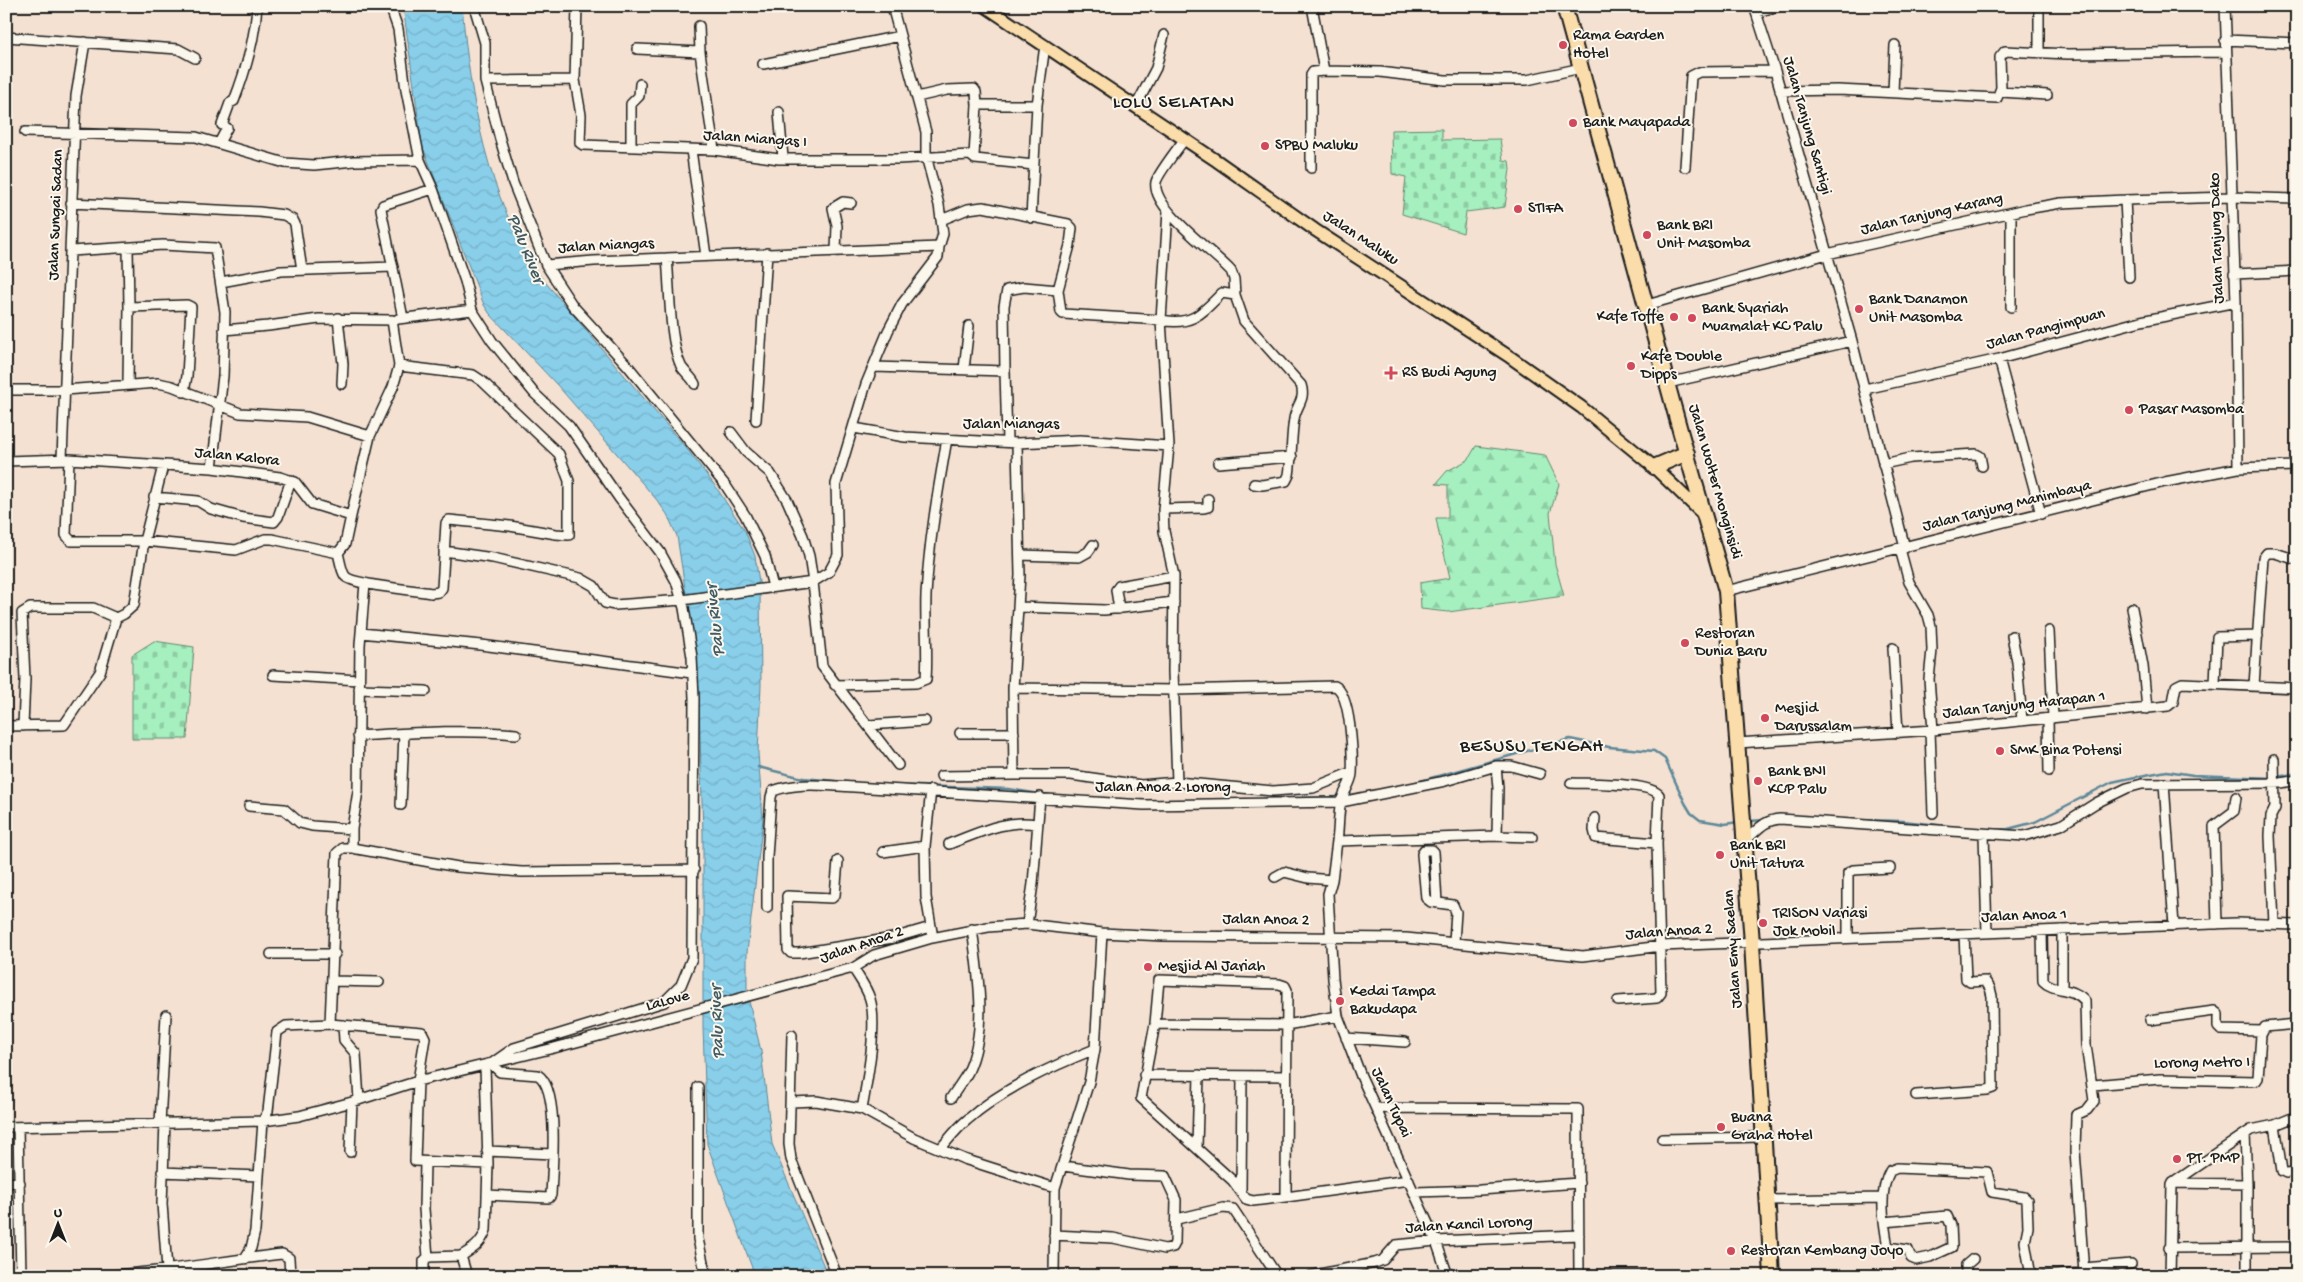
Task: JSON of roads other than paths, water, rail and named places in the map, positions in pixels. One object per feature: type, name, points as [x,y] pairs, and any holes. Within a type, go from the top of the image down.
[{"type":"highway","name":"Jalan Wolter Monginsidi","points":[[1564,6],[1726,591]]},
{"type":"highway","points":[[1654,467],[1687,453]]},
{"type":"highway","name":"Jalan Emy Saelan","points":[[1726,591],[1752,943],[1772,1276]]},
{"type":"main road","name":"Jalan Maluku","points":[[985,6],[1136,106],[1315,230],[1510,357],[1601,422],[1654,467],[1704,515]]},
{"type":"street","points":[[219,143],[227,128],[221,123],[222,120],[230,102],[234,101],[252,45],[257,6]]},
{"type":"street","points":[[390,6],[398,29],[406,90],[420,160],[433,188],[465,281],[472,310],[492,341],[534,393],[569,426],[618,498],[650,538],[669,566],[684,600],[692,673],[694,870],[692,958],[681,984],[664,1002],[514,1048],[488,1065]]},
{"type":"street","name":"Jalan Miangas","points":[[474,6],[485,43],[485,81],[512,178],[546,265],[766,253],[938,247]]},
{"type":"street","points":[[485,81],[575,80],[577,6]]},
{"type":"street","points":[[444,551],[494,558],[580,578],[594,586],[605,603],[614,605],[684,600],[813,582],[829,572],[838,556],[836,484],[850,434],[854,428],[860,402],[888,330],[915,286],[938,257],[938,247],[943,234],[926,156],[926,132],[892,6]]},
{"type":"street","points":[[1312,6],[1324,71]]},
{"type":"street","points":[[1756,9],[1780,6]]},
{"type":"street","points":[[2039,6],[2039,53]]},
{"type":"street","name":"Jalan Tanjung Dako","points":[[2225,6],[2236,302],[2238,468]]},
{"type":"street","name":"Jalan Tanjung Santigi","points":[[1756,9],[1827,254]]},
{"type":"street","points":[[699,26],[700,52],[714,150]]},
{"type":"street","points":[[1136,106],[1156,68],[1164,35]]},
{"type":"street","points":[[763,64],[900,36]]},
{"type":"street","points":[[6,37],[178,50],[195,58]]},
{"type":"street","points":[[2225,40],[2297,43]]},
{"type":"street","name":"Jalan Sungai Sadan","points":[[85,42],[76,96],[64,390],[67,538],[74,542],[144,541]]},
{"type":"street","points":[[1031,218],[1037,105],[1044,45]]},
{"type":"street","points":[[1893,92],[1895,45]]},
{"type":"street","points":[[636,49],[700,52]]},
{"type":"street","points":[[1780,92],[1838,90],[1997,98],[2001,92],[2000,57],[2005,52],[2226,52]]},
{"type":"street","points":[[1311,168],[1310,75],[1313,72],[1380,72],[1445,80],[1527,80],[1581,68]]},
{"type":"street","points":[[1685,167],[1691,76],[1699,72],[1775,71]]},
{"type":"street","name":"Jalan Miangas I","points":[[575,80],[581,115],[580,143],[583,145],[714,150],[784,158],[898,159],[926,156],[974,156],[975,159],[1034,165]]},
{"type":"street","points":[[631,146],[631,104],[639,96],[640,84]]},
{"type":"street","points":[[917,97],[947,90],[974,89],[977,104],[974,156]]},
{"type":"street","points":[[2001,92],[2048,95]]},
{"type":"street","points":[[977,104],[1037,105]]},
{"type":"street","points":[[779,112],[784,158]]},
{"type":"street","points":[[25,132],[196,137],[285,163],[314,165],[354,161],[420,160]]},
{"type":"street","points":[[1184,140],[1156,181],[1158,195],[1168,211],[1219,258],[1234,277],[1235,295],[1244,321],[1301,385],[1303,392],[1303,399],[1294,418],[1292,457],[1286,481],[1262,485],[1254,484]]},
{"type":"street","points":[[691,150],[706,256]]},
{"type":"street","points":[[403,318],[381,208],[383,204],[433,188]]},
{"type":"street","name":"Jalan Tanjung Karang","points":[[1647,306],[1827,254],[2061,203],[2231,197],[2297,200]]},
{"type":"street","points":[[2124,200],[2129,277]]},
{"type":"street","points":[[836,251],[837,226],[833,208],[843,202],[851,203]]},
{"type":"street","points":[[71,203],[259,212],[284,215],[293,220],[295,224],[302,270]]},
{"type":"street","points":[[941,220],[968,209],[983,207],[1068,224],[1072,228],[1070,245],[1058,290],[1061,312],[1063,314],[1182,323],[1197,316],[1222,293],[1234,277]]},
{"type":"street","points":[[1168,211],[1161,320],[1169,446],[1163,509],[1164,531],[1174,576],[1174,690],[1177,782]]},
{"type":"street","points":[[2011,213],[2011,307]]},
{"type":"street","points":[[71,251],[164,245],[213,247],[217,251],[225,312],[223,376],[212,468]]},
{"type":"street","points":[[128,248],[128,384]]},
{"type":"street","points":[[756,420],[766,253]]},
{"type":"street","points":[[1827,254],[1865,389],[1903,548],[1909,582],[1928,615],[1931,626],[1932,650],[1929,679],[1933,812]]},
{"type":"street","points":[[667,258],[674,333],[679,358],[682,367],[695,384]]},
{"type":"street","points":[[546,265],[573,306],[628,366],[731,493],[745,515],[765,556],[769,588]]},
{"type":"street","points":[[221,282],[281,271],[392,266]]},
{"type":"street","points":[[2234,274],[2297,271]]},
{"type":"street","points":[[1007,441],[1004,306],[1007,290],[1024,287],[1058,290]]},
{"type":"street","points":[[1222,293],[1235,295]]},
{"type":"street","name":"Jalan Pangimpuan","points":[[1865,389],[1999,359],[2141,321],[2236,302]]},
{"type":"street","points":[[129,307],[182,305],[191,308],[184,392]]},
{"type":"street","points":[[224,330],[338,318],[392,320],[472,310]]},
{"type":"street","points":[[338,318],[343,364],[342,384]]},
{"type":"street","points":[[338,553],[346,544],[370,436],[393,387],[399,366],[392,320]]},
{"type":"street","points":[[964,369],[969,326]]},
{"type":"street","points":[[1668,383],[1852,342]]},
{"type":"street","points":[[1999,359],[2041,514]]},
{"type":"street","points":[[338,553],[344,575],[351,580],[432,593],[439,592],[442,588],[446,523],[450,520],[569,535],[568,473],[559,454],[549,442],[473,375],[399,366]]},
{"type":"street","points":[[874,367],[1005,371]]},
{"type":"street","points":[[7,390],[64,390],[158,383],[240,413],[307,417],[370,436]]},
{"type":"street","name":"Jalan Miangas","points":[[854,428],[905,437],[1017,443],[1080,440],[1169,446]]},
{"type":"street","points":[[731,432],[746,452],[770,473],[787,500],[803,536],[809,556],[813,582],[822,666],[869,725],[898,766]]},
{"type":"street","points":[[836,685],[916,683],[926,679],[928,646],[926,596],[934,515],[947,439]]},
{"type":"street","points":[[1014,775],[1013,688],[1019,607],[1020,556],[1017,443]]},
{"type":"street","points":[[1883,464],[1911,458],[1976,454],[1980,457],[1982,466]]},
{"type":"street","points":[[1218,463],[1292,457]]},
{"type":"street","name":"Jalan Kalora","points":[[6,461],[66,459],[212,468],[280,477],[291,480],[312,504],[351,516]]},
{"type":"street","points":[[6,726],[64,725],[100,672],[116,618],[134,605],[144,541],[163,466]]},
{"type":"street","name":"Jalan Tanjung Manimbaya","points":[[1726,591],[2165,482],[2238,468],[2297,466]]},
{"type":"street","points":[[154,497],[198,501],[210,509],[235,516],[274,522],[278,517],[291,480]]},
{"type":"street","points":[[1163,509],[1204,508],[1208,507],[1208,498]]},
{"type":"street","points":[[144,541],[236,550],[265,539],[272,539],[338,553]]},
{"type":"street","points":[[1020,556],[1079,557],[1088,552],[1093,545]]},
{"type":"street","points":[[2254,685],[2264,556],[2266,553],[2275,553],[2297,560]]},
{"type":"street","points":[[1119,609],[1116,590],[1119,586],[1174,576]]},
{"type":"street","points":[[352,848],[352,829],[358,791],[359,685],[365,583]]},
{"type":"street","points":[[1019,607],[1084,610],[1119,609],[1174,602]]},
{"type":"street","points":[[23,726],[25,679],[22,613],[30,608],[93,608],[116,618]]},
{"type":"street","points":[[2132,608],[2143,666],[2147,709]]},
{"type":"street","points":[[2049,631],[2049,771]]},
{"type":"street","points":[[361,633],[482,645],[692,673]]},
{"type":"street","points":[[2012,636],[2017,662],[2022,721]]},
{"type":"street","points":[[2215,684],[2217,637],[2258,636]]},
{"type":"street","points":[[1893,648],[1898,733]]},
{"type":"street","points":[[273,675],[426,691]]},
{"type":"street","name":"Jalan Tanjung Harapan 1","points":[[1738,743],[1898,733],[2147,709],[2170,705],[2178,684],[2254,685],[2297,688]]},
{"type":"street","points":[[941,776],[1071,775],[1140,785],[1177,782],[1273,790],[1313,788],[1352,774],[1348,713],[1341,688],[1335,686],[1174,690],[1013,688]]},
{"type":"street","points":[[869,725],[925,722]]},
{"type":"street","points":[[358,736],[481,730],[516,734]]},
{"type":"street","points":[[960,733],[1014,733]]},
{"type":"street","points":[[401,805],[404,734]]},
{"type":"street","points":[[2274,924],[2270,836],[2271,816],[2275,808],[2275,763]]},
{"type":"street","points":[[1496,766],[1499,824],[1497,836]]},
{"type":"street","name":"Jalan Anoa 2 Lorong","points":[[767,908],[767,857],[771,797],[773,791],[782,788],[800,785],[931,790],[1144,805],[1341,802],[1445,781],[1496,766],[1511,766],[1540,774]]},
{"type":"street","name":"Jalan Tupai","points":[[1352,774],[1341,802],[1332,880],[1328,894],[1330,937],[1338,1016],[1361,1076],[1436,1241],[1448,1276]]},
{"type":"street","points":[[1743,839],[1759,826],[1776,819],[1809,823],[1898,826],[1984,834],[2029,835],[2068,822],[2096,803],[2127,788],[2142,784],[2297,780]]},
{"type":"street","points":[[1571,783],[1628,786],[1659,794],[1657,843],[1662,988],[1660,996],[1618,1001]]},
{"type":"street","points":[[2164,783],[2174,926]]},
{"type":"street","points":[[931,790],[925,846],[926,897],[932,938]]},
{"type":"street","points":[[1028,924],[1040,797]]},
{"type":"street","points":[[2217,924],[2214,826],[2234,811],[2236,797]]},
{"type":"street","points":[[249,806],[284,809],[300,823],[312,826],[352,829]]},
{"type":"street","points":[[1596,818],[1594,830],[1596,838],[1657,843]]},
{"type":"street","points":[[949,844],[1009,822],[1036,824]]},
{"type":"street","points":[[1984,834],[1987,933]]},
{"type":"street","points":[[1337,841],[1497,836],[1532,837]]},
{"type":"street","points":[[883,852],[925,846]]},
{"type":"street","points":[[330,1024],[335,954],[337,853],[343,848],[458,867],[522,872],[694,870]]},
{"type":"street","points":[[1437,903],[1434,851],[1424,850],[1422,854],[1426,898],[1437,903],[1449,903],[1455,908],[1454,942]]},
{"type":"street","points":[[838,861],[835,895],[832,898],[787,896],[788,950],[791,953],[799,954],[893,938],[931,927]]},
{"type":"street","points":[[1848,938],[1848,873],[1853,870],[1890,868]]},
{"type":"street","points":[[1275,877],[1284,872],[1308,878],[1332,880]]},
{"type":"street","name":"Jalan Anoa 2","points":[[789,985],[853,968],[874,956],[932,938],[972,929],[1028,924],[1102,934],[1330,937],[1454,942],[1547,954],[1583,956],[1661,946],[1752,943]]},
{"type":"street","name":"Jalan Anoa 1","points":[[1752,943],[2217,924],[2297,925]]},
{"type":"street","points":[[951,1098],[968,1071],[979,1029],[981,990],[972,929]]},
{"type":"street","points":[[2062,930],[2062,988]]},
{"type":"street","points":[[2042,931],[2043,980],[2046,984],[2073,992],[2085,1001],[2086,1045],[2093,1085],[2093,1104],[2076,1115],[2075,1119],[2075,1151],[2085,1272]]},
{"type":"street","points":[[1054,1276],[1054,1188],[1063,1166],[1088,1082],[1095,1049],[1102,934]]},
{"type":"street","points":[[1916,1095],[1993,1088],[1992,996],[1990,988],[1985,981],[1970,982],[1966,979],[1964,934]]},
{"type":"street","points":[[271,954],[335,954]]},
{"type":"street","points":[[853,968],[870,998],[872,1007],[872,1030],[862,1109]]},
{"type":"street","points":[[1286,1197],[1287,990],[1283,985],[1159,980],[1155,1024],[1144,1075],[1142,1101],[1197,1146],[1234,1181],[1248,1201],[1286,1197],[1408,1180]]},
{"type":"street","points":[[333,981],[379,982]]},
{"type":"street","name":"LaLove","points":[[6,1127],[263,1121],[299,1116],[418,1081],[554,1048],[789,985]]},
{"type":"street","points":[[2150,1020],[2214,1011],[2218,1014],[2218,1027],[2221,1030],[2262,1031],[2265,1027],[2271,1025],[2297,1024]]},
{"type":"street","points":[[166,1015],[162,1123],[162,1204],[167,1269]]},
{"type":"street","points":[[1155,1024],[1286,1025],[1338,1016]]},
{"type":"street","points":[[245,1258],[251,1248],[255,1231],[263,1121],[268,1111],[274,1038],[277,1032],[286,1026],[330,1024],[422,1032],[425,1038],[418,1081],[414,1158],[417,1162],[488,1164]]},
{"type":"street","points":[[343,1025],[344,1040],[356,1054],[355,1101],[350,1152]]},
{"type":"street","name":"Lorong Metro I","points":[[2093,1085],[2168,1079],[2256,1081],[2258,1078],[2262,1031]]},
{"type":"street","points":[[792,1035],[789,1144],[791,1159],[836,1276]]},
{"type":"street","points":[[1346,1038],[1405,1042]]},
{"type":"street","points":[[941,1148],[967,1120],[1018,1085],[1052,1066],[1095,1049]]},
{"type":"street","points":[[424,1276],[424,1261],[428,1257],[461,1256],[483,1239],[486,1230],[488,1065]]},
{"type":"street","points":[[487,1195],[549,1198],[551,1195],[553,1154],[553,1119],[550,1096],[542,1077],[538,1075],[500,1072],[488,1065]]},
{"type":"street","points":[[1144,1075],[1286,1076]]},
{"type":"street","points":[[1197,1146],[1199,1076]]},
{"type":"street","points":[[1241,1192],[1242,1076]]},
{"type":"street","points":[[698,1087],[698,1239],[706,1276]]},
{"type":"street","points":[[791,1102],[816,1102],[862,1109],[914,1138],[973,1162],[1054,1188]]},
{"type":"street","points":[[1377,1108],[1578,1109],[1579,1275]]},
{"type":"street","points":[[2173,1183],[2251,1130],[2274,1125],[2297,1116]]},
{"type":"street","points":[[2274,1125],[2282,1170],[2286,1173],[2297,1172]]},
{"type":"street","points":[[18,1127],[21,1275]]},
{"type":"street","points":[[2245,1134],[2247,1276]]},
{"type":"street","points":[[1662,1140],[1764,1137]]},
{"type":"street","points":[[487,1151],[553,1154]]},
{"type":"street","points":[[425,1162],[424,1209],[428,1257]]},
{"type":"street","points":[[1054,1235],[1113,1238],[1170,1248],[1175,1243],[1176,1200],[1170,1182],[1163,1174],[1129,1175],[1063,1166]]},
{"type":"street","points":[[1884,1222],[1947,1216],[1951,1225],[1952,1247],[1930,1257],[1914,1260],[1908,1250],[1888,1247],[1884,1222],[1883,1198],[1888,1174],[1894,1168],[1987,1172],[1992,1192],[2024,1197],[2027,1200],[2026,1242],[2031,1276]]},
{"type":"street","points":[[162,1172],[259,1176]]},
{"type":"street","points":[[6,1182],[20,1183]]},
{"type":"street","points":[[1415,1192],[1480,1190],[1579,1183]]},
{"type":"street","points":[[2173,1183],[2246,1184]]},
{"type":"street","points":[[2170,1276],[2169,1248],[2173,1183]]},
{"type":"street","points":[[1768,1200],[1883,1198]]},
{"type":"street","points":[[1177,1219],[1223,1208],[1234,1209],[1279,1275]]},
{"type":"street","name":"Jalan Kancil Lorong","points":[[1310,1276],[1375,1264],[1383,1260],[1396,1245],[1436,1241],[1579,1235]]},
{"type":"street","points":[[2169,1248],[2297,1247]]},
{"type":"street","points":[[92,1276],[215,1264],[245,1258],[286,1256],[291,1266],[290,1276]]},
{"type":"street","points":[[461,1256],[467,1276]]},
{"type":"street","points":[[1966,1276],[1966,1264],[1973,1259]]},
{"type":"street","points":[[2043,1276],[2085,1272],[2131,1264]]},
{"type":"street","points":[[6,1274],[55,1276]]},
{"type":"street","points":[[1567,1276],[1652,1276]]},
{"type":"water","name":"Palu River","points":[[403,6],[462,6],[470,76],[484,146],[494,180],[522,246],[540,276],[687,449],[716,487],[745,531],[755,556],[760,588],[761,685],[758,753],[763,819],[747,952],[747,993],[761,1051],[772,1144],[828,1276],[755,1276],[707,1144],[703,1027],[703,833],[698,672],[677,536],[667,514],[656,499],[558,386],[490,314],[484,305],[422,145]]},
{"type":"waterway","points":[[1413,783],[1570,739],[1609,747],[1654,751],[1665,759],[1691,813],[1700,820],[1725,824],[1738,822]]},
{"type":"waterway","points":[[758,767],[803,778],[868,784]]},
{"type":"waterway","points":[[1991,830],[2008,829],[2035,822],[2112,782],[2140,776],[2167,771],[2193,775],[2273,778],[2297,773]]},
{"type":"waterway","points":[[888,785],[1009,789],[1040,794]]},
{"type":"waterway","points":[[1262,799],[1339,797]]},
{"type":"waterway","points":[[1749,821],[1766,820]]},
{"type":"waterway","points":[[1861,820],[1903,821],[1965,828]]},
{"type":"place","name":"Rama Garden Hotel","points":[[1563,45]]},
{"type":"place","name":"Bank Mayapada","points":[[1573,123]]},
{"type":"place","name":"SPBU Maluku","points":[[1265,146]]},
{"type":"place","name":"STIFA","points":[[1518,209]]},
{"type":"place","name":"Bank BRI Unit Masomba","points":[[1647,235]]},
{"type":"place","name":"Bank Danamon Unit Masomba","points":[[1859,309]]},
{"type":"place","name":"Kafe Toffe","points":[[1674,317]]},
{"type":"place","name":"Bank Syariah Muamalat KC Palu","points":[[1692,318]]},
{"type":"place","name":"Kafe Double Dipps","points":[[1631,366]]},
{"type":"place","name":"RS Budi Agung","points":[[1391,373]]},
{"type":"place","name":"Pasar Masomba","points":[[2129,410]]},
{"type":"place","name":"Restoran Dunia Baru","points":[[1685,643]]},
{"type":"place","name":"Mesjid Darussalam","points":[[1765,718]]},
{"type":"place","name":"SMK Bina Potensi","points":[[2000,751]]},
{"type":"place","name":"Bank BNI KCP Palu","points":[[1758,781]]},
{"type":"place","name":"Bank BRI Unit Tatura","points":[[1720,855]]},
{"type":"place","name":"TRISON Variasi Jok Mobil","points":[[1763,923]]},
{"type":"place","name":"Mesjid Al Jariah","points":[[1148,967]]},
{"type":"place","name":"Kedai Tampa Bakudapa","points":[[1340,1001]]},
{"type":"place","name":"Buana Graha Hotel","points":[[1721,1127]]},
{"type":"place","name":"PT. PMP","points":[[2177,1159]]},
{"type":"place","name":"Restoran Kembang Joyo","points":[[1731,1251]]},
{"type":"district","name":"LOLU SELATAN","points":[[1174,103]]},
{"type":"district","name":"BESUSU TENGAH","points":[[1532,747]]}]
